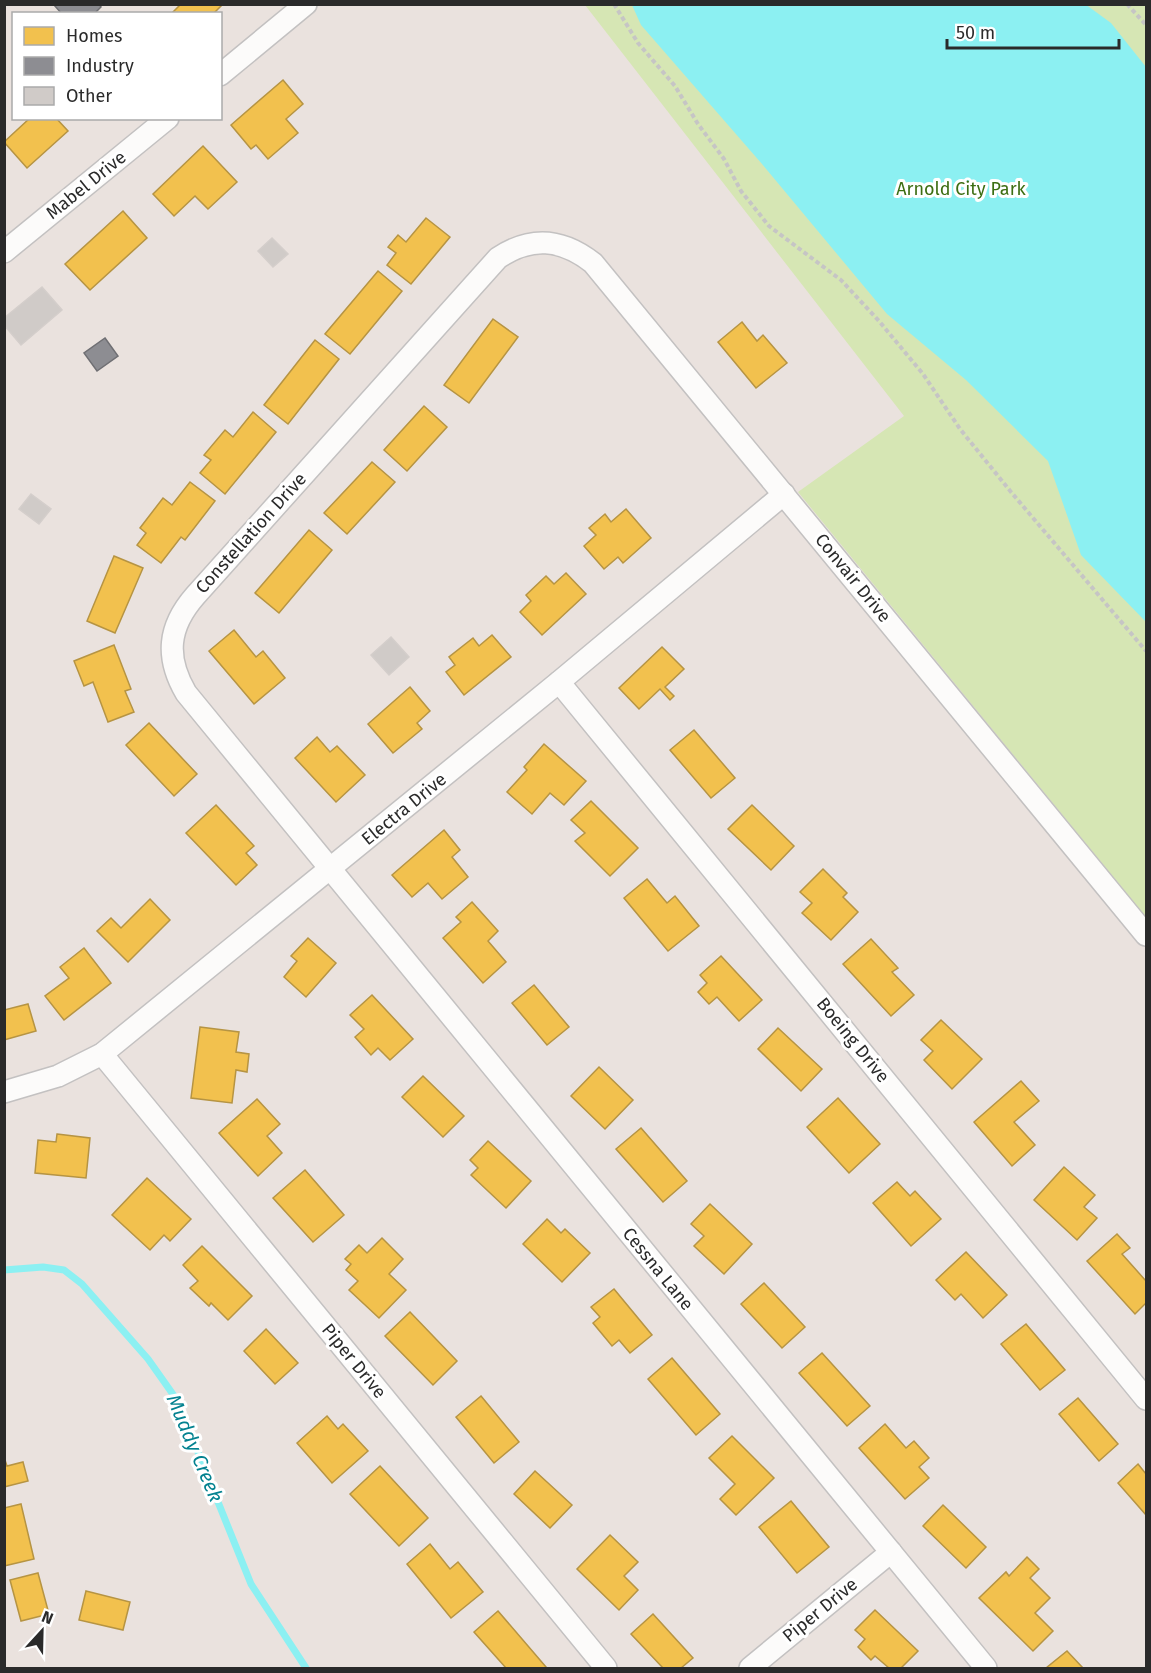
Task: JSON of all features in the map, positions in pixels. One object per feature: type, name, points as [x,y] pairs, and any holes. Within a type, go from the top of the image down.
[{"type":"street","points":[[222,73],[306,4]]},
{"type":"street","name":"Mabel Drive","points":[[4,252],[166,120]]},
{"type":"street","name":"Convair Drive","points":[[544,243],[570,248],[593,263],[1146,935]]},
{"type":"street","name":"Constellation Drive","points":[[331,869],[186,693],[174,668],[172,648],[175,628],[180,616],[195,596],[498,258],[519,246],[544,243]]},
{"type":"street","name":"Electra Drive","points":[[4,1092],[66,1073],[102,1054],[559,682],[784,494]]},
{"type":"street","name":"Boeing Drive","points":[[559,682],[1146,1399]]},
{"type":"street","name":"Cessna Lane","points":[[331,869],[986,1668]]},
{"type":"street","name":"Piper Drive","points":[[102,1054],[606,1668]]},
{"type":"street","name":"Piper Drive","points":[[750,1668],[891,1552]]},
{"type":"path","points":[[614,4],[638,43],[675,86],[698,124],[724,159],[741,191],[769,226],[841,280],[879,321],[923,374],[960,429],[1146,651]]},
{"type":"path","points":[[1127,4],[1146,25]]},
{"type":"green space","name":"Arnold City Park","points":[[585,5],[1146,5],[1146,917],[798,492],[904,416]]},
{"type":"water","points":[[1085,4],[1111,23],[1146,67],[1146,622],[1081,555],[1048,461],[966,380],[887,314],[762,164],[641,25],[632,5]]},
{"type":"building: Homes","points":[[181,4],[223,4],[215,12],[173,12]]},
{"type":"building: Homes","points":[[283,80],[303,104],[286,119],[298,133],[268,159],[256,145],[251,149],[231,125]]},
{"type":"building: Homes","points":[[28,120],[58,120],[68,131],[27,168],[4,142]]},
{"type":"building: Homes","points":[[203,146],[237,182],[208,209],[195,196],[174,216],[153,194]]},
{"type":"building: Homes","points":[[123,211],[147,238],[90,290],[65,264]]},
{"type":"building: Homes","points":[[426,218],[450,237],[411,284],[387,265],[396,253],[388,247],[398,235],[406,242]]},
{"type":"building: Homes","points":[[378,271],[402,291],[350,354],[325,334]]},
{"type":"building: Homes","points":[[493,319],[518,337],[469,403],[444,385]]},
{"type":"building: Homes","points":[[742,322],[757,341],[763,335],[787,363],[756,388],[718,342]]},
{"type":"building: Homes","points":[[315,340],[339,359],[288,424],[264,405]]},
{"type":"building: Homes","points":[[424,406],[447,427],[407,471],[384,450]]},
{"type":"building: Homes","points":[[253,412],[276,432],[225,494],[200,473],[211,460],[204,455],[225,430],[233,437]]},
{"type":"building: Homes","points":[[372,462],[395,482],[347,534],[324,513]]},
{"type":"building: Homes","points":[[190,482],[215,501],[185,540],[181,537],[161,563],[137,545],[146,533],[140,528],[163,498],[172,505]]},
{"type":"building: Homes","points":[[626,509],[651,538],[623,563],[618,557],[604,569],[584,546],[596,535],[589,528],[605,514],[611,522]]},
{"type":"building: Homes","points":[[309,530],[332,550],[279,613],[255,593]]},
{"type":"building: Homes","points":[[114,556],[143,568],[115,633],[87,621]]},
{"type":"building: Homes","points":[[566,573],[586,594],[542,635],[520,612],[531,601],[526,595],[546,576],[554,584]]},
{"type":"building: Homes","points":[[234,630],[256,657],[263,651],[285,678],[254,704],[209,651]]},
{"type":"building: Homes","points":[[492,635],[511,657],[464,695],[446,672],[455,665],[449,657],[473,638],[479,646]]},
{"type":"building: Homes","points":[[114,645],[131,689],[125,691],[134,712],[108,722],[93,682],[84,686],[74,661]]},
{"type":"building: Homes","points":[[662,647],[684,669],[665,687],[674,696],[670,700],[660,689],[639,709],[619,688]]},
{"type":"building: Homes","points":[[410,687],[430,711],[417,723],[422,729],[393,753],[368,724]]},
{"type":"building: Homes","points":[[149,723],[197,774],[174,796],[126,745]]},
{"type":"building: Homes","points":[[694,730],[735,778],[711,798],[670,750]]},
{"type":"building: Homes","points":[[317,737],[330,752],[337,746],[365,775],[336,802],[295,758]]},
{"type":"building: Homes","points":[[544,744],[586,781],[564,805],[550,793],[532,814],[507,792],[527,770],[524,767]]},
{"type":"building: Homes","points":[[591,801],[638,848],[610,876],[575,841],[585,833],[571,820]]},
{"type":"building: Homes","points":[[216,805],[254,846],[246,853],[257,865],[236,885],[186,833]]},
{"type":"building: Homes","points":[[752,805],[794,846],[771,870],[728,829]]},
{"type":"building: Homes","points":[[444,830],[460,850],[452,857],[468,877],[442,899],[428,883],[412,897],[392,875]]},
{"type":"building: Homes","points":[[823,869],[847,893],[843,897],[858,912],[831,940],[802,913],[812,903],[800,892]]},
{"type":"building: Homes","points":[[647,879],[667,903],[675,896],[699,926],[668,951],[624,898]]},
{"type":"building: Homes","points":[[150,899],[170,920],[128,962],[97,931],[111,918],[121,928]]},
{"type":"building: Homes","points":[[472,902],[498,931],[488,941],[506,962],[483,983],[443,938],[461,922],[456,917]]},
{"type":"building: Homes","points":[[308,938],[336,963],[306,997],[284,977],[297,961],[291,956]]},
{"type":"building: Homes","points":[[871,939],[898,968],[892,972],[914,995],[891,1016],[843,964]]},
{"type":"building: Homes","points":[[84,948],[111,983],[64,1020],[45,996],[69,978],[60,967]]},
{"type":"building: Homes","points":[[721,956],[762,1000],[739,1021],[717,997],[709,1004],[698,992],[707,983],[700,975]]},
{"type":"building: Homes","points":[[534,985],[569,1027],[547,1045],[512,1003]]},
{"type":"building: Homes","points":[[372,995],[413,1039],[390,1060],[378,1048],[371,1055],[355,1037],[364,1029],[350,1015]]},
{"type":"building: Homes","points":[[28,1004],[36,1031],[4,1040],[4,1010]]},
{"type":"building: Homes","points":[[941,1020],[982,1059],[952,1089],[924,1060],[933,1051],[921,1040]]},
{"type":"building: Homes","points":[[200,1027],[239,1032],[236,1052],[249,1054],[247,1072],[236,1070],[232,1103],[191,1098]]},
{"type":"building: Homes","points":[[778,1028],[822,1069],[801,1091],[758,1049]]},
{"type":"building: Homes","points":[[599,1067],[633,1100],[605,1129],[571,1096]]},
{"type":"building: Homes","points":[[423,1076],[464,1116],[443,1137],[402,1097]]},
{"type":"building: Homes","points":[[1021,1081],[1039,1101],[1014,1122],[1035,1145],[1012,1166],[974,1122]]},
{"type":"building: Homes","points":[[838,1098],[880,1144],[849,1173],[807,1127]]},
{"type":"building: Homes","points":[[257,1099],[280,1124],[267,1136],[282,1153],[258,1176],[219,1133]]},
{"type":"building: Homes","points":[[641,1128],[687,1181],[663,1202],[616,1149]]},
{"type":"building: Homes","points":[[57,1134],[90,1138],[86,1178],[35,1173],[38,1140],[56,1142]]},
{"type":"building: Homes","points":[[488,1141],[531,1181],[506,1208],[471,1175],[478,1168],[470,1160]]},
{"type":"building: Homes","points":[[1064,1167],[1095,1195],[1084,1207],[1097,1218],[1077,1240],[1034,1200]]},
{"type":"building: Homes","points":[[305,1170],[344,1215],[313,1242],[273,1198]]},
{"type":"building: Homes","points":[[147,1178],[191,1219],[170,1241],[164,1235],[150,1250],[112,1215]]},
{"type":"building: Homes","points":[[897,1182],[910,1196],[915,1191],[941,1219],[911,1246],[873,1203]]},
{"type":"building: Homes","points":[[710,1204],[752,1244],[724,1274],[694,1246],[704,1236],[691,1224]]},
{"type":"building: Homes","points":[[547,1219],[561,1233],[565,1229],[590,1253],[562,1282],[523,1244]]},
{"type":"building: Homes","points":[[1117,1234],[1130,1248],[1122,1254],[1146,1281],[1146,1303],[1135,1314],[1087,1261]]},
{"type":"building: Homes","points":[[382,1238],[403,1259],[389,1274],[406,1290],[379,1318],[349,1290],[358,1281],[346,1270],[351,1264],[345,1259],[359,1245],[367,1253]]},
{"type":"building: Homes","points":[[202,1246],[252,1296],[228,1320],[211,1303],[209,1306],[190,1288],[198,1281],[183,1265]]},
{"type":"building: Homes","points":[[966,1252],[1007,1295],[983,1318],[961,1294],[955,1300],[936,1280]]},
{"type":"building: Homes","points":[[764,1283],[805,1327],[782,1348],[741,1304]]},
{"type":"building: Homes","points":[[614,1289],[652,1335],[630,1353],[619,1340],[612,1346],[593,1323],[600,1317],[591,1307]]},
{"type":"building: Homes","points":[[410,1312],[457,1361],[433,1385],[385,1336]]},
{"type":"building: Homes","points":[[1026,1324],[1065,1370],[1040,1390],[1001,1344]]},
{"type":"building: Homes","points":[[266,1329],[298,1363],[275,1384],[244,1351]]},
{"type":"building: Homes","points":[[822,1353],[870,1406],[847,1426],[799,1373]]},
{"type":"building: Homes","points":[[672,1358],[720,1414],[696,1435],[648,1379]]},
{"type":"building: Homes","points":[[481,1396],[519,1442],[494,1463],[456,1417]]},
{"type":"building: Homes","points":[[1078,1398],[1118,1444],[1099,1461],[1059,1414]]},
{"type":"building: Homes","points":[[327,1416],[338,1429],[343,1424],[368,1451],[332,1483],[297,1443]]},
{"type":"building: Homes","points":[[885,1424],[906,1448],[914,1441],[929,1458],[919,1467],[929,1478],[905,1499],[859,1448]]},
{"type":"building: Homes","points":[[732,1436],[774,1478],[736,1515],[720,1499],[735,1484],[709,1458]]},
{"type":"building: Homes","points":[[4,1457],[7,1466],[23,1462],[28,1481],[4,1487]]},
{"type":"building: Homes","points":[[1138,1464],[1146,1474],[1146,1515],[1118,1483]]},
{"type":"building: Homes","points":[[380,1466],[428,1518],[399,1546],[350,1494]]},
{"type":"building: Homes","points":[[535,1471],[572,1505],[550,1528],[514,1494]]},
{"type":"building: Homes","points":[[791,1501],[829,1547],[797,1573],[759,1527]]},
{"type":"building: Homes","points":[[21,1504],[34,1559],[4,1566],[4,1508]]},
{"type":"building: Homes","points":[[943,1505],[986,1547],[966,1568],[923,1526]]},
{"type":"building: Homes","points":[[610,1535],[638,1562],[624,1576],[638,1590],[619,1610],[577,1569]]},
{"type":"building: Homes","points":[[430,1544],[450,1569],[458,1562],[483,1592],[451,1618],[407,1564]]},
{"type":"building: Homes","points":[[1027,1557],[1039,1569],[1030,1578],[1050,1598],[1035,1613],[1053,1631],[1033,1651],[979,1598],[1006,1572],[1009,1576]]},
{"type":"building: Homes","points":[[38,1573],[49,1614],[21,1621],[10,1580]]},
{"type":"building: Homes","points":[[86,1591],[130,1602],[123,1630],[79,1620]]},
{"type":"building: Homes","points":[[875,1610],[918,1651],[901,1668],[889,1668],[875,1656],[871,1660],[858,1647],[865,1639],[855,1630]]},
{"type":"building: Homes","points":[[498,1611],[545,1668],[506,1668],[474,1632]]},
{"type":"building: Homes","points":[[653,1614],[693,1658],[681,1668],[663,1668],[631,1634]]},
{"type":"building: Homes","points":[[1067,1651],[1083,1668],[1046,1668]]},
{"type":"building: Industry","points":[[99,4],[101,7],[96,12],[60,12],[54,5]]},
{"type":"building: Industry","points":[[105,338],[118,356],[97,371],[84,353]]},
{"type":"building: Other","points":[[272,238],[288,254],[273,267],[258,251]]},
{"type":"building: Other","points":[[42,287],[62,310],[21,345],[4,325],[4,318]]},
{"type":"building: Other","points":[[31,494],[51,509],[39,524],[19,509]]},
{"type":"building: Other","points":[[391,637],[409,657],[389,675],[371,655]]},
{"type":"waterway","name":"Muddy Creek","points":[[4,1270],[43,1267],[64,1270],[82,1284],[148,1359],[177,1400],[251,1584],[306,1668]]}]
